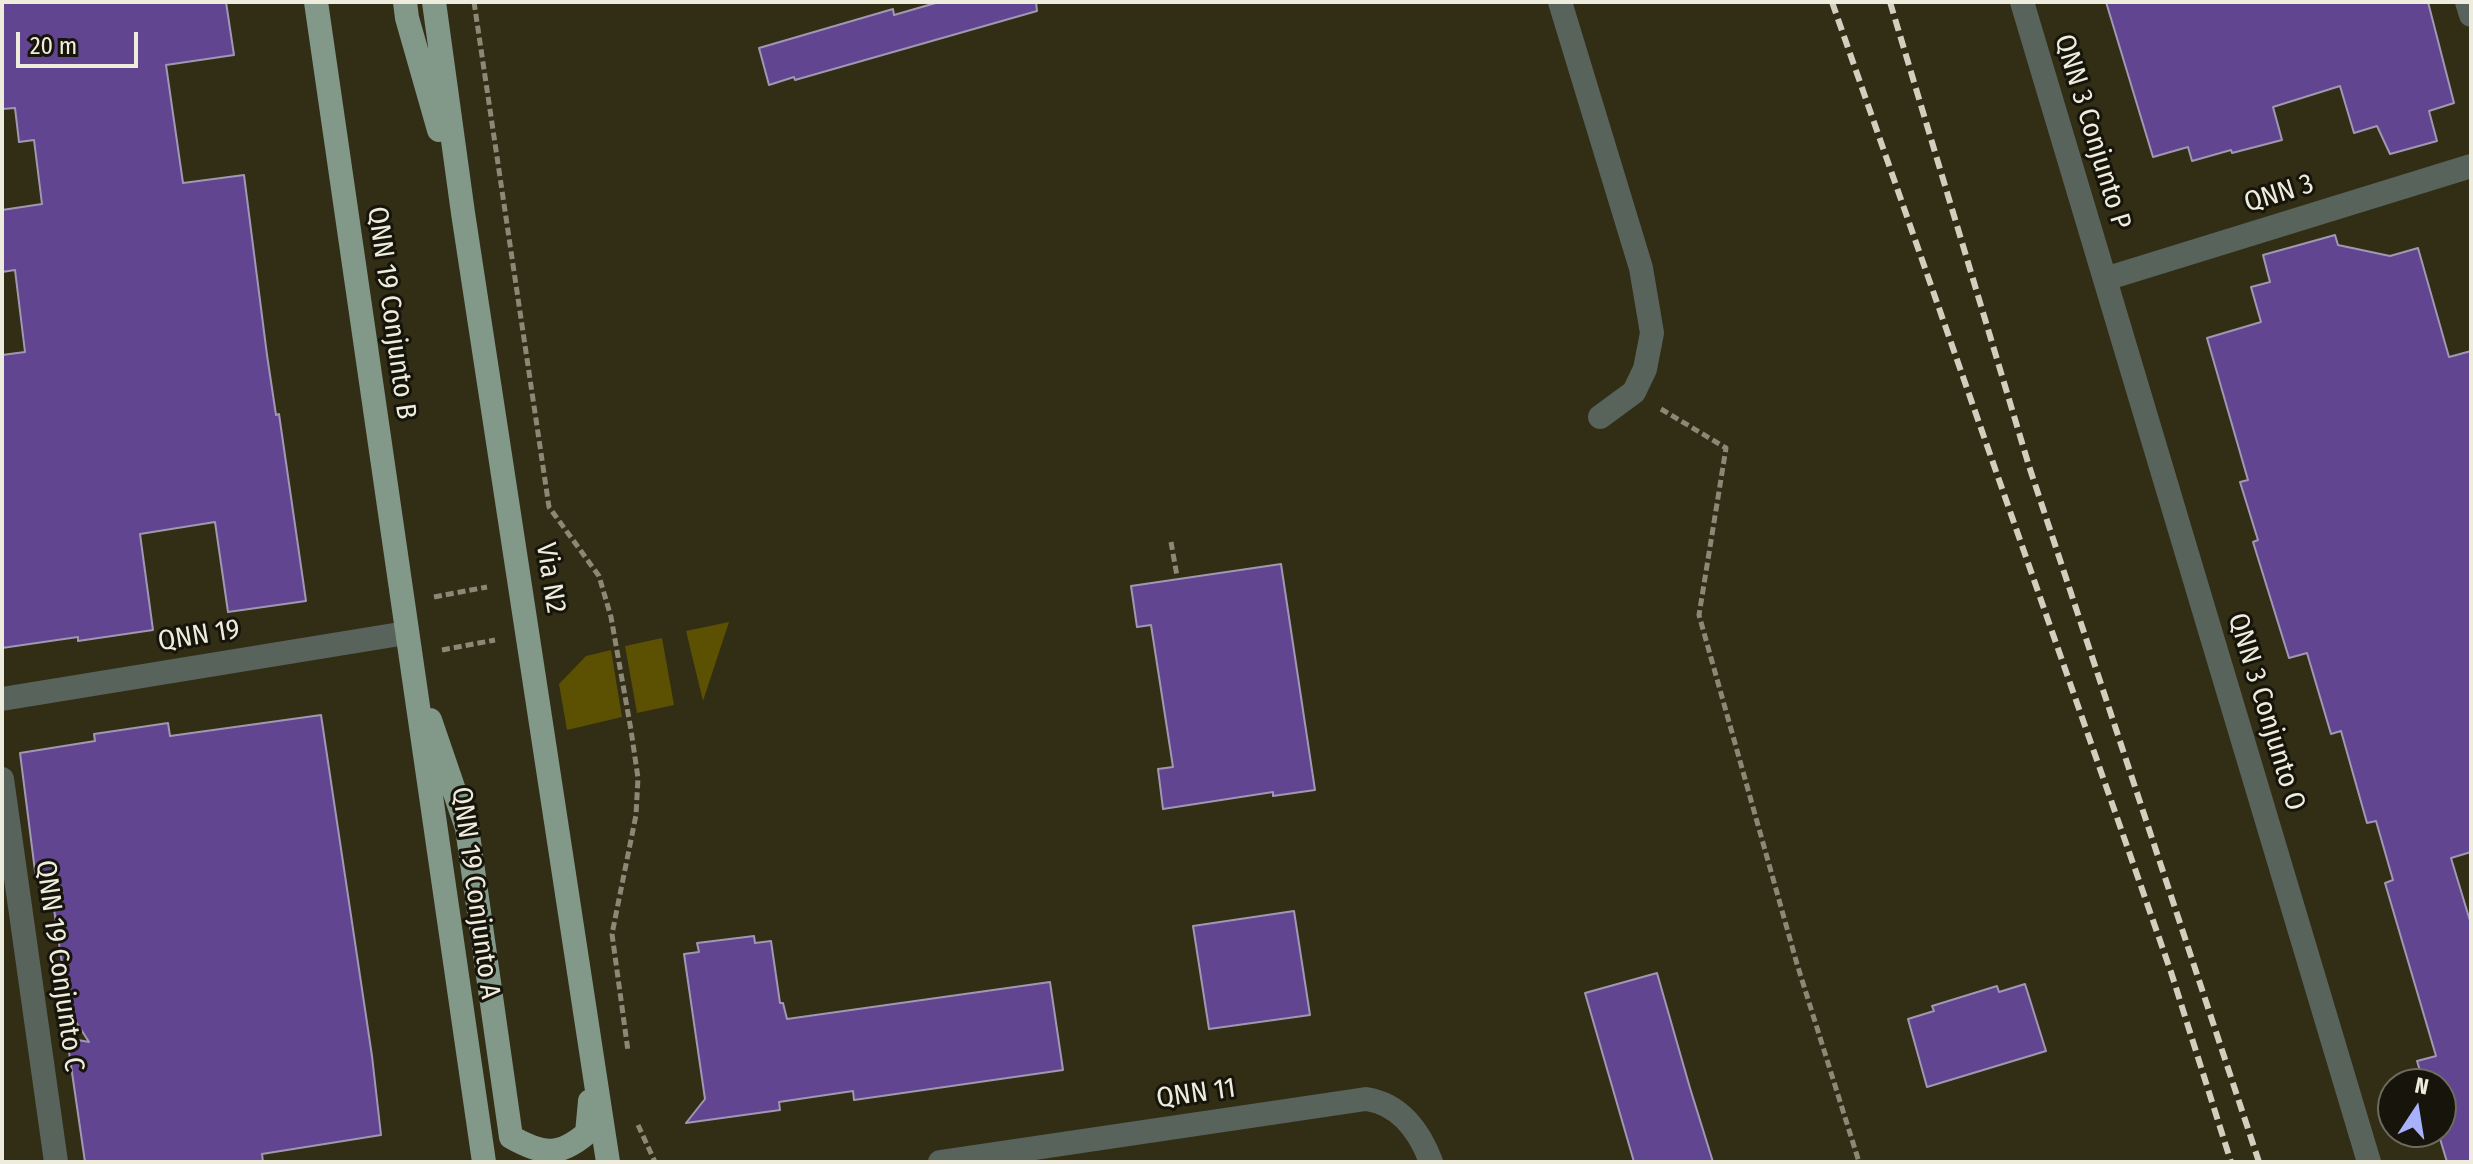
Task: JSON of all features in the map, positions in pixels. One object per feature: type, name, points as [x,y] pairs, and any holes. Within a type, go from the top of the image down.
[{"type":"main road","name":"QNN 19 Conjunto B","points":[[316,2],[408,645]]},
{"type":"main road","points":[[405,2],[463,213]]},
{"type":"main road","name":"Via N2","points":[[434,2],[463,213],[608,1162]]},
{"type":"main road","points":[[408,645],[467,828],[511,1137],[530,1148],[555,1152],[571,1147],[587,1133],[593,1064]]},
{"type":"main road","name":"QNN 19 Conjunto A","points":[[408,645],[484,1162]]},
{"type":"street","points":[[1560,2],[1641,268],[1652,333],[1645,369],[1634,392],[1600,417]]},
{"type":"street","name":"QNN 3 Conjunto P","points":[[2022,2],[2105,279]]},
{"type":"street","points":[[2467,2],[2471,15]]},
{"type":"street","name":"QNN 3","points":[[2105,279],[2471,166]]},
{"type":"street","name":"QNN 3 Conjunto O","points":[[2105,279],[2369,1162]]},
{"type":"street","name":"QNN 19","points":[[2,699],[408,645]]},
{"type":"street","name":"QNN 19 Conjunto C","points":[[2,779],[56,1162]]},
{"type":"street","name":"QNN 11","points":[[940,1162],[1366,1099],[1391,1106],[1404,1117],[1419,1136],[1431,1162]]},
{"type":"path","points":[[474,2],[549,507],[599,576],[611,617],[638,778],[631,850],[612,934],[628,1052]]},
{"type":"path","points":[[1634,392],[1726,448],[1699,615],[1797,964],[1859,1162]]},
{"type":"path","points":[[1171,542],[1177,576]]},
{"type":"path","points":[[401,604],[520,581]]},
{"type":"path","points":[[408,645],[528,633]]},
{"type":"path","points":[[636,1111],[638,1126],[655,1162]]},
{"type":"shaded area","points":[[729,622],[703,701],[686,631]]},
{"type":"shaded area","points":[[662,638],[674,705],[637,713],[625,646]]},
{"type":"shaded area","points":[[611,650],[622,717],[567,730],[559,684],[586,656]]},
{"type":"building","points":[[2,2],[226,2],[234,55],[166,65],[183,183],[244,175],[267,355],[276,415],[279,414],[306,601],[228,612],[215,522],[140,534],[153,630],[2,648],[2,355],[25,352],[15,270],[2,272],[2,210],[42,204],[34,140],[19,142],[15,108],[2,109]]},
{"type":"building","points":[[939,2],[1036,2],[1037,11],[769,85],[759,48],[893,9],[894,15]]},
{"type":"building","points":[[2106,2],[2428,2],[2454,103],[2429,111],[2437,141],[2390,154],[2377,126],[2354,133],[2340,86],[2273,107],[2282,140],[2192,161],[2188,147],[2153,157]]},
{"type":"building","points":[[2335,235],[2338,245],[2390,256],[2418,248],[2449,357],[2471,351],[2471,852],[2451,858],[2471,924],[2471,1162],[2447,1162],[2443,1148],[2457,1148],[2457,1068],[2419,1068],[2417,1061],[2436,1056],[2385,883],[2393,880],[2376,821],[2367,823],[2341,731],[2331,734],[2307,653],[2289,658],[2253,542],[2258,540],[2240,482],[2248,480],[2207,338],[2261,322],[2251,287],[2270,282],[2263,255]]},
{"type":"building","points":[[1281,564],[1315,790],[1273,796],[1273,792],[1163,809],[1158,769],[1173,767],[1151,625],[1137,627],[1131,586]]},
{"type":"building","points":[[321,715],[381,1135],[262,1154],[263,1162],[85,1162],[67,1038],[89,1042],[53,986],[65,984],[50,882],[36,879],[20,753],[95,741],[94,734],[168,723],[170,736]]},
{"type":"building","points":[[1294,911],[1310,1015],[1209,1029],[1193,926]]},
{"type":"building","points":[[754,936],[755,943],[771,941],[780,1003],[783,1003],[787,1019],[1050,982],[1063,1070],[854,1100],[853,1091],[779,1102],[780,1110],[686,1123],[705,1099],[684,954],[699,952],[697,943]]},
{"type":"building","points":[[1657,973],[1713,1162],[1634,1162],[1585,993]]},
{"type":"building","points":[[2025,984],[2046,1051],[1927,1087],[1908,1019],[1934,1011],[1932,1006],[1997,986],[1999,992]]},
{"type":"railway","points":[[1832,2],[2171,972],[2231,1162]]},
{"type":"railway","points":[[1890,2],[2029,466],[2259,1162]]}]
